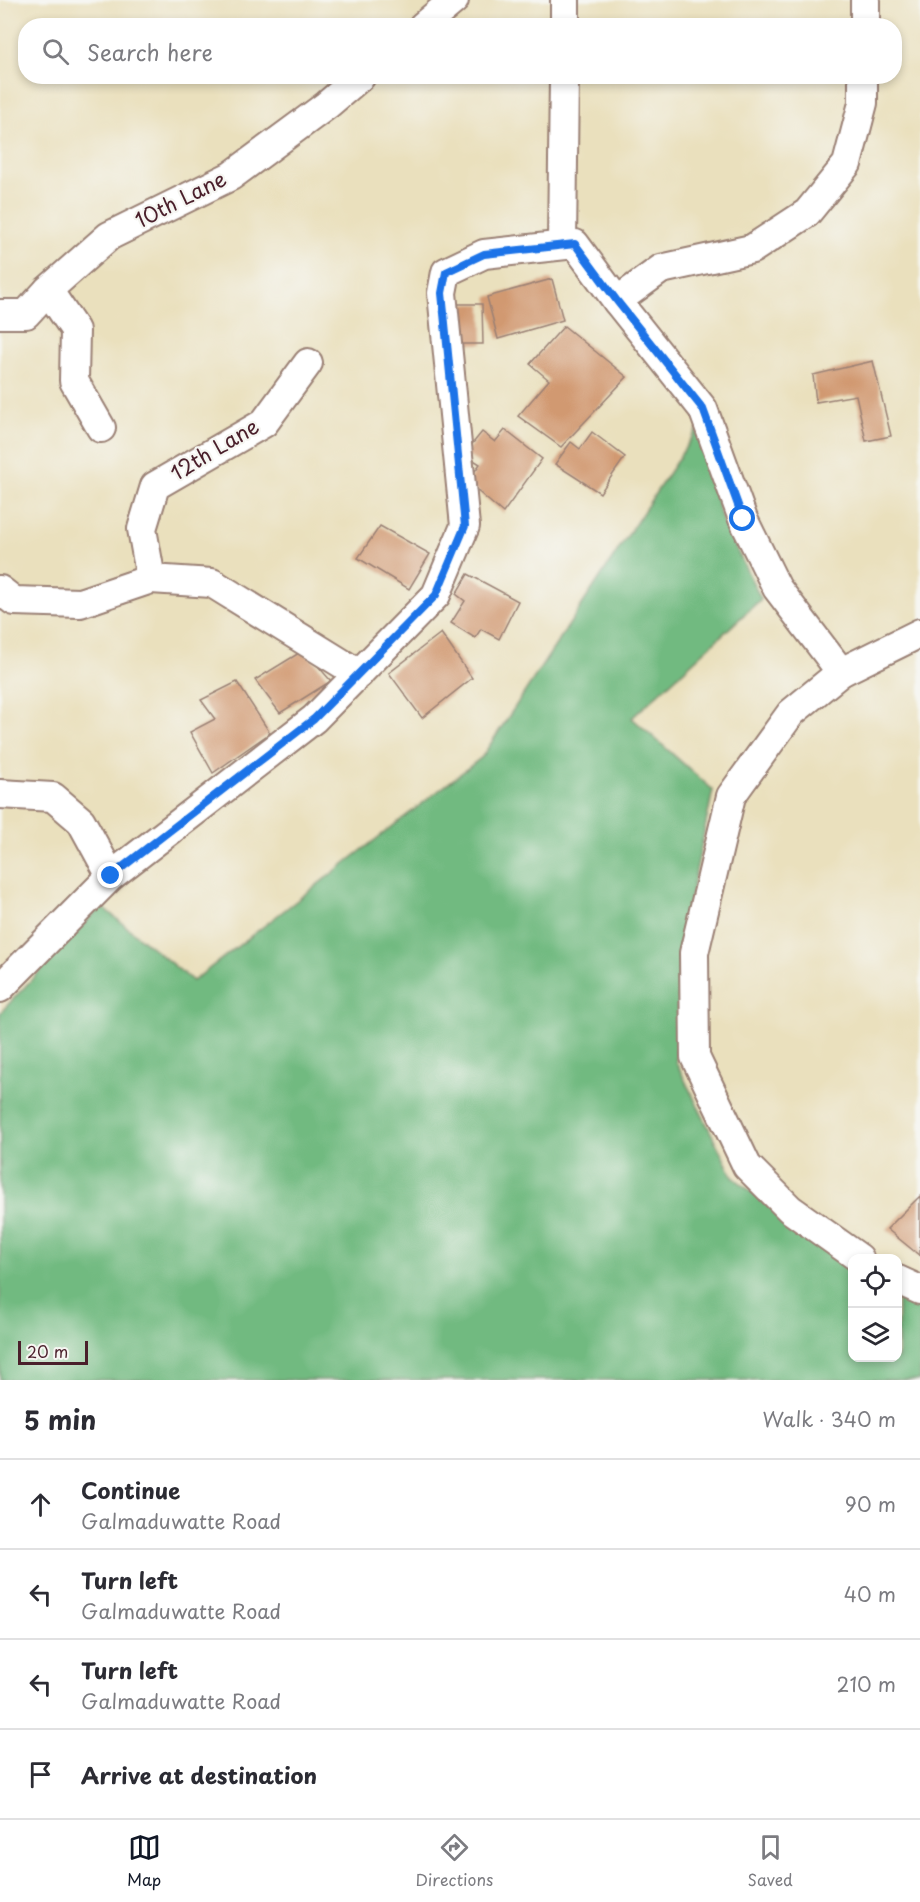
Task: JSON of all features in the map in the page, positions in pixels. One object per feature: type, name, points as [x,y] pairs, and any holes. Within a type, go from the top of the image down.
[{"type":"street","points":[[433,18],[454,0]]},
{"type":"street","points":[[565,0],[565,18]]},
{"type":"street","points":[[865,0],[865,18]]},
{"type":"street","name":"10th Lane","points":[[0,314],[26,314],[48,290],[109,236],[231,176],[352,84]]},
{"type":"street","points":[[562,244],[564,84]]},
{"type":"street","points":[[617,301],[661,268],[752,249],[807,213],[847,164],[862,103],[863,84]]},
{"type":"street","points":[[0,988],[111,876],[314,719],[436,595],[465,526],[442,293],[446,272],[484,254],[575,244],[703,409],[743,519],[777,588],[842,672]]},
{"type":"street","points":[[48,290],[75,330],[74,381],[100,428]]},
{"type":"street","name":"12th Lane","points":[[150,579],[142,529],[155,486],[264,423],[308,363]]},
{"type":"street","points":[[0,590],[14,601],[80,603],[150,579],[212,584],[359,674]]},
{"type":"street","points":[[854,1254],[789,1209],[747,1166],[695,1057],[694,953],[731,796],[791,713],[842,672],[915,633],[920,633]]},
{"type":"street","points":[[0,794],[53,797],[81,821],[111,876]]},
{"type":"street","points":[[902,1282],[920,1290]]},
{"type":"green space","points":[[697,430],[722,520],[761,599],[632,718],[713,790],[679,952],[676,1062],[733,1177],[848,1268],[848,1362],[902,1362],[902,1298],[920,1306],[920,1380],[0,1380],[0,1013],[101,906],[193,981],[482,757]]},
{"type":"building","points":[[552,279],[563,320],[498,339],[487,297]]},
{"type":"building","points":[[456,304],[482,304],[483,344],[457,344]]},
{"type":"building","points":[[564,326],[627,377],[561,447],[518,416],[549,380],[530,364]]},
{"type":"building","points":[[873,361],[891,436],[866,441],[856,395],[816,402],[813,375]]},
{"type":"building","points":[[505,430],[542,459],[503,513],[467,482],[480,464],[464,454],[482,432],[495,442]]},
{"type":"building","points":[[592,432],[625,457],[600,493],[555,464],[571,442],[580,449]]},
{"type":"building","points":[[380,526],[430,554],[409,589],[358,558]]},
{"type":"building","points":[[468,574],[518,601],[499,639],[481,629],[475,638],[451,623],[465,601],[456,594]]},
{"type":"building","points":[[441,633],[472,678],[422,718],[389,673]]},
{"type":"building","points":[[304,650],[331,681],[280,713],[255,680]]},
{"type":"building","points":[[237,682],[270,733],[213,773],[190,732],[215,719],[201,700]]},
{"type":"building","points":[[920,1196],[920,1256],[887,1229]]},
{"type":"route","points":[[111,876],[314,719],[436,595],[465,526],[442,293],[446,272],[484,254],[575,244],[703,409],[743,519]]}]
